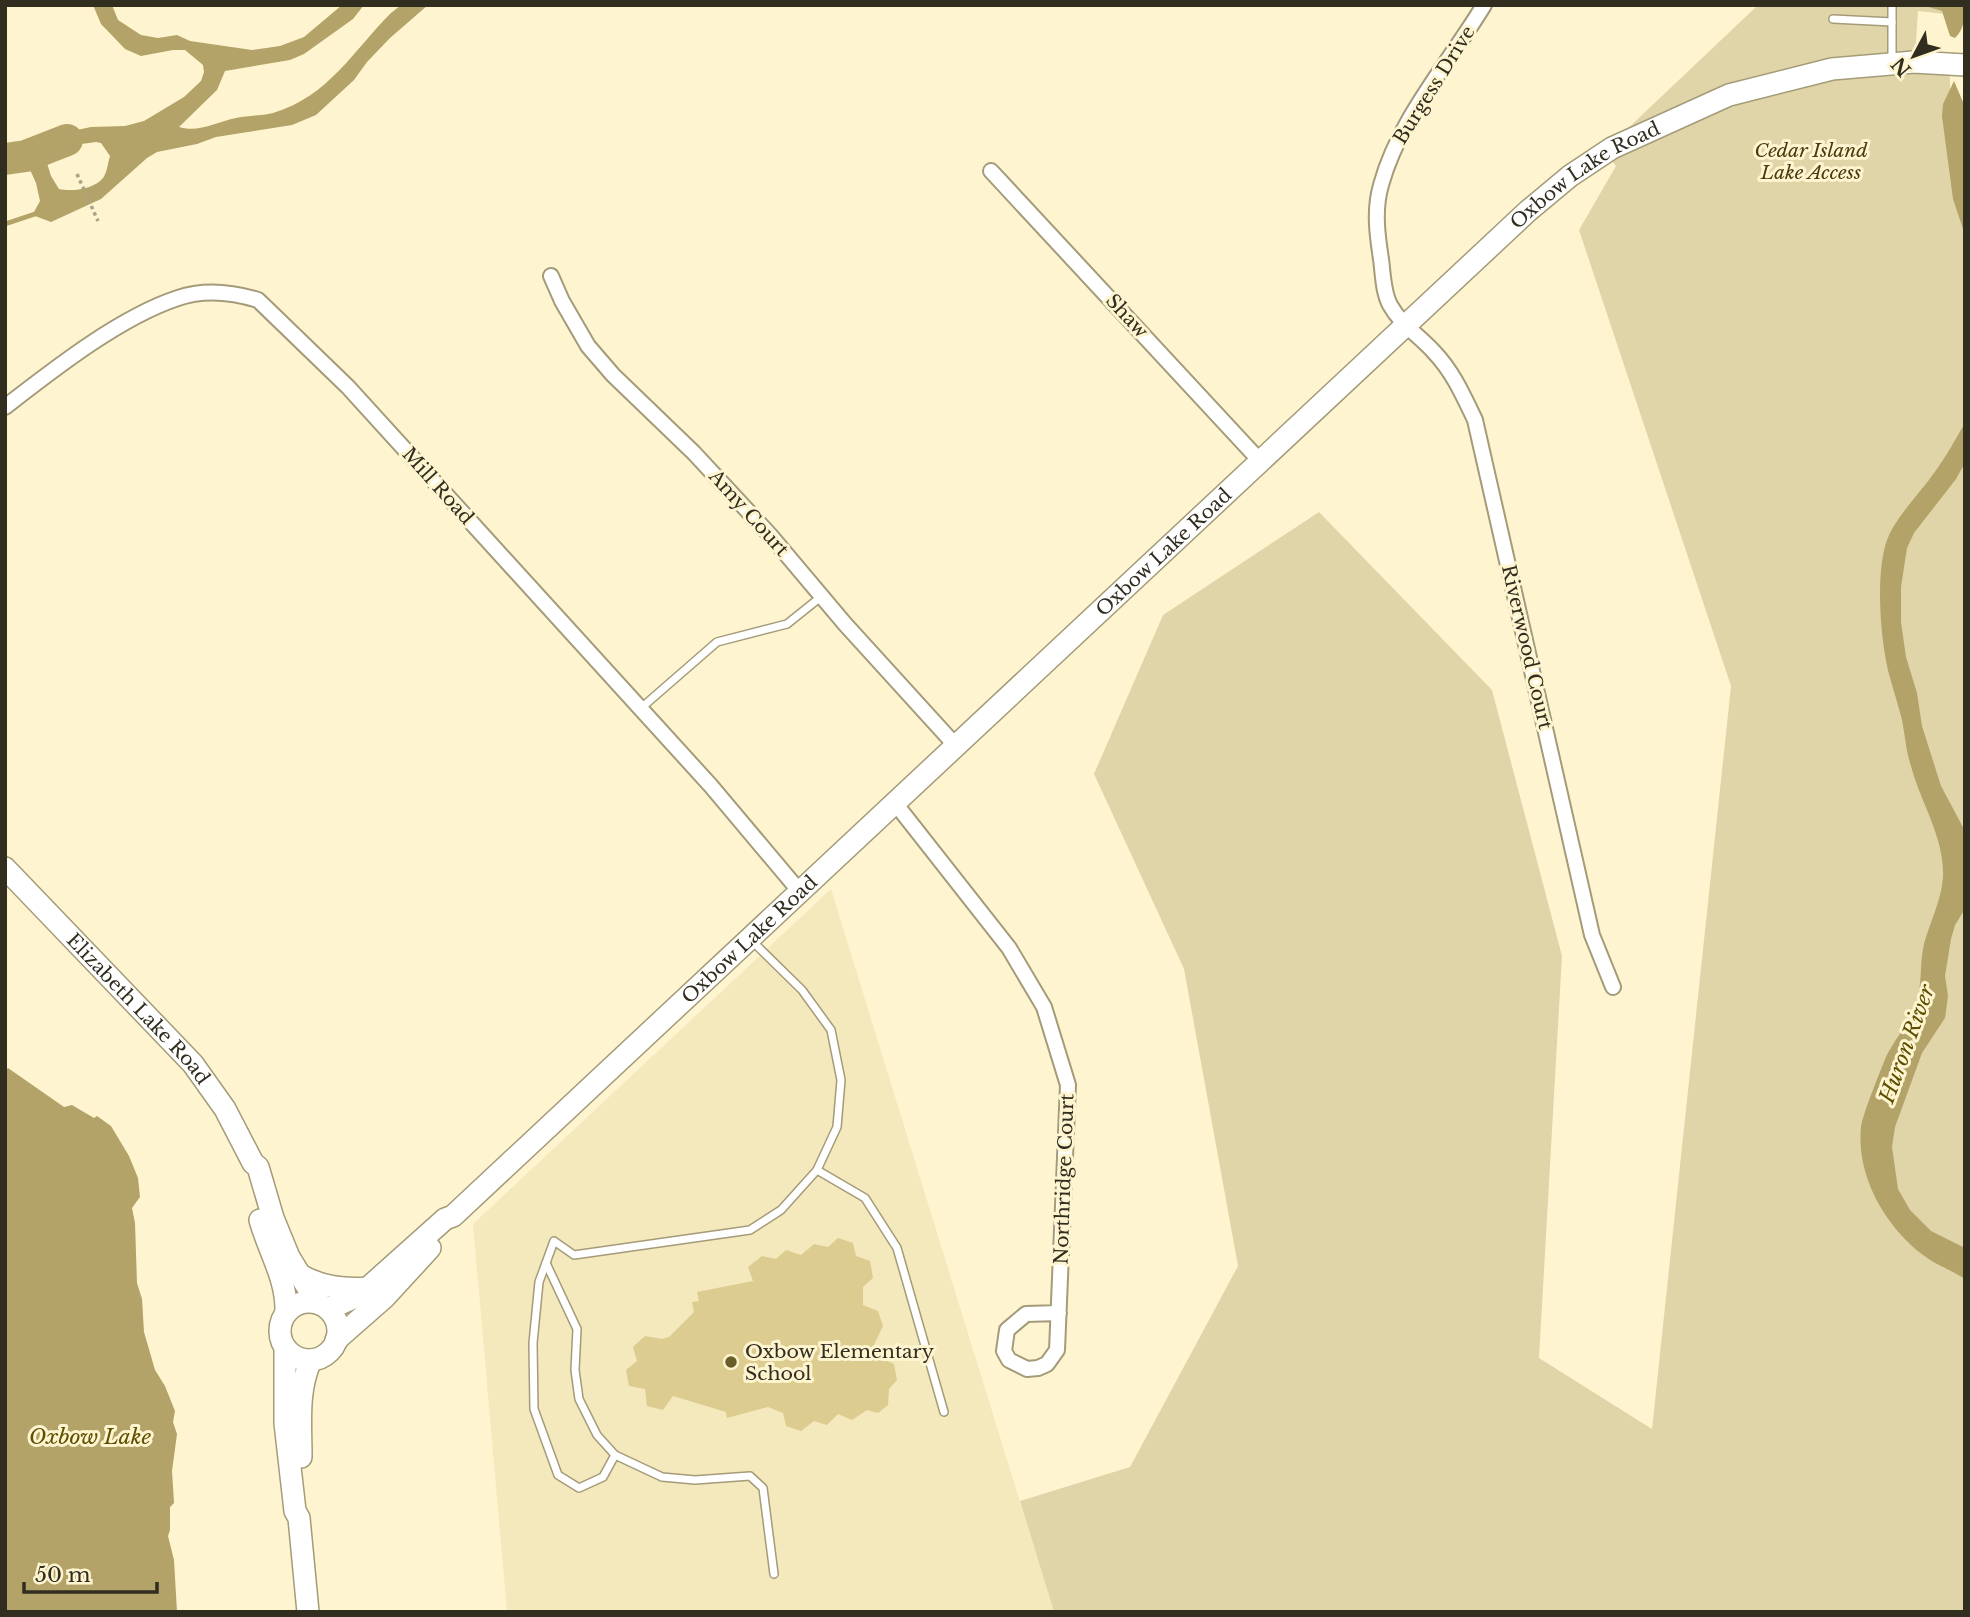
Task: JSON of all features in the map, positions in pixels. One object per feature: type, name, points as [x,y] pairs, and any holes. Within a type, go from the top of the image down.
[{"type":"street","name":"Burgess Drive","points":[[1406,326],[1390,304],[1385,289],[1376,227],[1380,187],[1394,149],[1415,112],[1484,5]]},
{"type":"street","name":"Oxbow Lake Road","points":[[323,1306],[350,1301],[369,1288],[445,1219],[453,1216],[1528,211],[1570,176],[1612,148],[1729,94],[1832,69],[1914,62],[1965,65]]},
{"type":"street","name":"Shaw","points":[[991,171],[1261,462]]},
{"type":"street","name":"Amy Court","points":[[551,276],[562,301],[596,356],[648,411],[694,453],[770,535],[956,746]]},
{"type":"street","name":"Mill Road","points":[[5,407],[50,372],[138,315],[180,297],[211,292],[239,294],[258,300],[348,387],[745,824],[801,893]]},
{"type":"street","name":"Riverwood Court","points":[[1406,326],[1432,349],[1450,370],[1475,420],[1592,935],[1613,987]]},
{"type":"street","name":"Northridge Court","points":[[895,803],[1009,948],[1044,1007],[1068,1085],[1059,1313],[1057,1350],[1047,1364],[1038,1368],[1027,1370],[1009,1360],[1004,1351],[1007,1331],[1026,1314],[1059,1313]]},
{"type":"street","name":"Elizabeth Lake Road","points":[[5,868],[193,1064],[225,1109],[253,1164],[258,1167],[281,1238],[299,1275],[323,1306]]},
{"type":"street","name":"Elizabeth Lake Road","points":[[253,1164],[251,1172],[258,1212],[270,1253],[284,1281],[286,1312]]},
{"type":"street","name":"Oxbow Lake Road","points":[[336,1340],[406,1276],[450,1225],[453,1216]]},
{"type":"street","points":[[299,1275],[330,1287],[369,1288]]},
{"type":"street","points":[[285,1350],[297,1358],[311,1360],[326,1354],[336,1340],[337,1323],[323,1306],[303,1303],[286,1312],[279,1329],[285,1350],[285,1423],[295,1511],[299,1518]]},
{"type":"street","points":[[308,1612],[299,1518],[302,1509],[301,1393],[303,1377],[311,1360]]},
{"type":"lane","points":[[1892,5],[1892,64]]},
{"type":"lane","points":[[1833,19],[1892,22]]},
{"type":"lane","points":[[640,709],[717,642],[788,624],[822,596]]},
{"type":"lane","points":[[615,1455],[603,1478],[579,1488],[558,1475],[534,1409],[533,1343],[540,1282],[555,1241],[574,1255],[750,1230],[781,1210],[817,1170],[837,1127],[841,1080],[831,1030],[802,990],[751,940]]},
{"type":"lane","points":[[817,1170],[865,1198],[897,1248],[944,1412]]},
{"type":"lane","points":[[547,1263],[577,1329],[575,1370],[579,1399],[597,1435],[615,1455],[662,1477],[695,1480],[750,1476],[763,1488],[774,1574]]},
{"type":"path","points":[[77,174],[98,221]]},
{"type":"shaded area","name":"Oxbow Elementary School","points":[[831,889],[1054,1612],[507,1612],[473,1224]]},
{"type":"green space","name":"Cedar Island Lake Access","points":[[1758,5],[1922,5],[1938,8],[1945,14],[1918,11],[1915,58],[1949,60],[1951,107],[1965,109],[1965,1612],[1054,1612],[1020,1501],[1130,1467],[1238,1266],[1184,969],[1094,774],[1163,615],[1319,512],[1492,690],[1562,956],[1539,1358],[1652,1429],[1731,686],[1579,230],[1616,166],[1604,151]]},
{"type":"water","points":[[93,5],[112,5],[118,20],[141,35],[158,38],[177,35],[190,41],[252,50],[280,46],[304,37],[342,5],[364,5],[353,19],[304,54],[290,60],[225,71],[217,90],[179,127],[193,129],[241,117],[273,113],[293,105],[325,84],[401,5],[428,5],[390,38],[354,80],[316,115],[292,125],[216,137],[197,144],[157,152],[101,199],[51,222],[35,216],[34,212],[40,201],[36,183],[23,154],[44,137],[91,127],[125,126],[144,121],[184,97],[201,81],[204,72],[203,65],[185,50],[141,56],[125,49],[101,24]],"holes":[[[101,143],[110,156],[103,178],[82,189],[59,189],[46,160],[69,146]]]},
{"type":"water","points":[[1922,5],[1965,5],[1963,23],[1958,35],[1955,38],[1950,36],[1942,11]]},
{"type":"water","points":[[1954,81],[1963,102],[1965,235],[1953,199],[1942,116],[1943,104]]},
{"type":"water","points":[[1965,423],[1965,463],[1956,479],[1914,533],[1907,548],[1901,587],[1901,622],[1922,726],[1941,786],[1965,831],[1965,909],[1955,925],[1951,939],[1945,976],[1948,996],[1945,1018],[1922,1053],[1895,1127],[1892,1147],[1898,1189],[1910,1210],[1931,1231],[1965,1248],[1965,1279],[1923,1255],[1885,1215],[1868,1181],[1863,1164],[1861,1127],[1886,1057],[1915,1007],[1924,944],[1938,903],[1943,878],[1940,849],[1909,760],[1886,659],[1880,602],[1882,563],[1890,533],[1938,467]]},
{"type":"water","name":"Oxbow Lake","points":[[8,1068],[64,1107],[72,1105],[94,1118],[97,1116],[111,1126],[129,1156],[138,1178],[140,1197],[132,1208],[137,1283],[142,1299],[144,1332],[155,1370],[175,1411],[173,1422],[177,1434],[172,1471],[174,1503],[170,1507],[168,1536],[174,1560],[177,1612],[5,1612],[5,1071]]},
{"type":"building","points":[[838,1238],[853,1243],[856,1256],[870,1261],[873,1278],[863,1287],[863,1305],[878,1311],[883,1326],[870,1353],[894,1364],[897,1380],[889,1389],[888,1405],[878,1413],[867,1410],[852,1420],[838,1414],[827,1425],[814,1421],[801,1431],[786,1426],[783,1413],[768,1407],[727,1418],[726,1412],[673,1396],[663,1410],[647,1406],[645,1389],[629,1386],[626,1370],[637,1361],[633,1347],[645,1336],[662,1339],[669,1337],[694,1312],[692,1302],[699,1301],[697,1292],[753,1281],[748,1267],[762,1256],[776,1259],[786,1250],[801,1255],[814,1244],[828,1247]]},
{"type":"waterway","name":"Huron River","points":[[5,159],[26,156],[67,140]]},
{"type":"waterway","points":[[5,224],[35,214]]},
{"type":"place","name":"Oxbow Elementary School","points":[[731,1362]]}]
